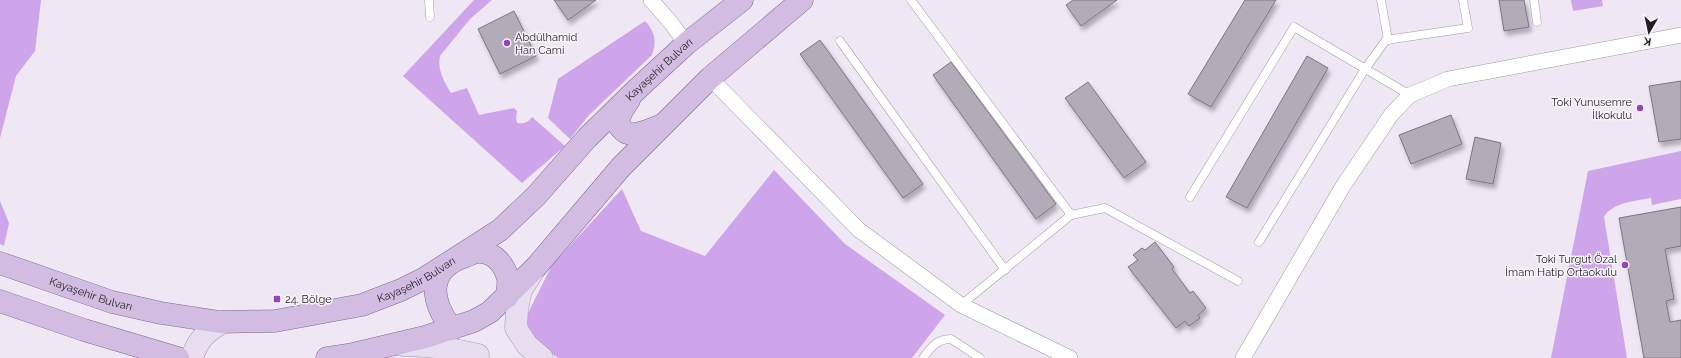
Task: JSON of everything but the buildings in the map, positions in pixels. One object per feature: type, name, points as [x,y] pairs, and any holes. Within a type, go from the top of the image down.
[{"type":"main road","name":"Kayaşehir Bulvarı","points":[[0,263],[112,302],[161,313],[223,322],[275,321],[362,305],[425,278],[500,230],[536,196],[587,138],[634,92],[686,44],[742,0]]},
{"type":"main road","points":[[327,358],[353,354],[425,337],[452,329],[490,312],[536,267],[621,167],[710,78],[802,0]]},
{"type":"main road","points":[[634,92],[620,115],[618,123],[622,129],[626,133],[634,134],[665,124]]},
{"type":"main road","points":[[480,357],[452,329],[442,316],[435,295],[435,285],[442,271],[455,259],[480,251],[493,255],[502,264],[508,280],[507,297],[516,328],[527,345],[542,358]]},
{"type":"main road","points":[[516,328],[517,309],[521,290],[536,267]]},
{"type":"main road","points":[[0,301],[166,356]]},
{"type":"main road","points":[[192,358],[196,346],[204,334],[223,322]]},
{"type":"main road","points":[[393,344],[428,345],[448,348],[480,357]]},
{"type":"street","points":[[651,0],[672,24],[686,44]]},
{"type":"street","points":[[1242,358],[1367,148],[1391,115],[1410,95],[1448,80],[1681,35]]},
{"type":"street","points":[[710,78],[859,230],[961,305],[1070,358]]},
{"type":"lane","points":[[429,0],[430,17]]},
{"type":"lane","points":[[911,0],[1071,215]]},
{"type":"lane","points":[[1382,0],[1388,40]]},
{"type":"lane","points":[[1259,242],[1365,69],[1386,40],[1468,28],[1463,0]]},
{"type":"lane","points":[[1534,0],[1537,22]]},
{"type":"lane","points":[[1190,197],[1294,27],[1410,95]]},
{"type":"lane","points":[[840,42],[1005,270]]},
{"type":"lane","points":[[961,305],[1071,215],[1105,208],[1238,281]]},
{"type":"lane","points":[[922,358],[932,346],[940,341],[951,339],[980,358]]},
{"type":"shaded area","points":[[0,0],[41,0],[35,51],[16,76],[0,138]]},
{"type":"shaded area","points":[[474,0],[492,0],[470,19],[440,56],[440,71],[451,93],[467,88],[479,115],[514,108],[517,111],[517,123],[525,123],[532,117],[565,146],[522,183],[403,76]]},
{"type":"shaded area","points":[[1571,0],[1602,0],[1603,6],[1573,11]]},
{"type":"shaded area","points":[[645,21],[653,33],[655,41],[652,55],[589,115],[570,139],[548,118],[558,79]]},
{"type":"shaded area","points":[[1681,151],[1681,199],[1652,205],[1651,198],[1631,201],[1613,208],[1604,217],[1627,358],[1551,358],[1588,171]]},
{"type":"shaded area","points":[[774,170],[845,244],[945,315],[912,358],[558,358],[530,337],[526,317],[552,265],[622,189],[641,231],[705,256]]},
{"type":"shaded area","points":[[0,201],[9,223],[4,246],[0,244]]},
{"type":"place","name":"Abdülhamid Han Cami","points":[[507,43]]},
{"type":"place","name":"Toki Yunusemre İlkokulu","points":[[1640,108]]},
{"type":"place","name":"Toki Turgut Özal İmam Hatip Ortaokulu","points":[[1625,265]]},
{"type":"place","name":"24. Bölge","points":[[277,299]]}]
